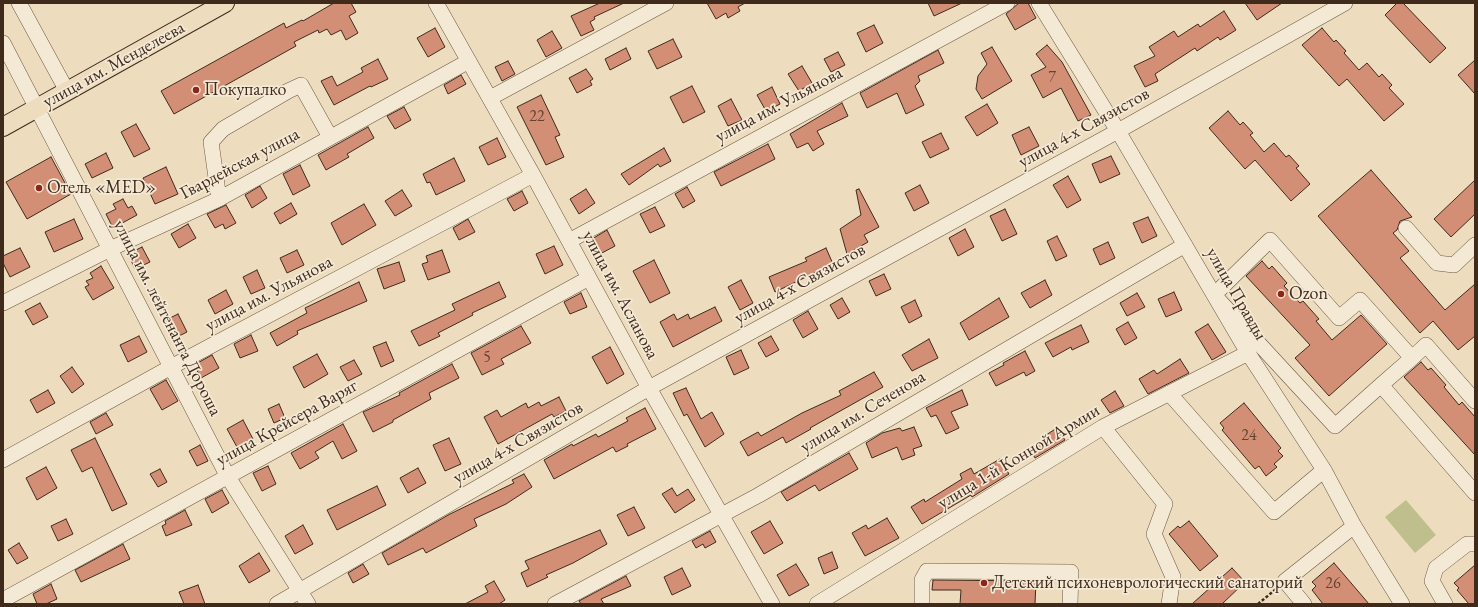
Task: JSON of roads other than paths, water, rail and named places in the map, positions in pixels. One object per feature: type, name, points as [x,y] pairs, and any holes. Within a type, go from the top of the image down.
[{"type":"main road","name":"улица им. Менделеева","points":[[3,127],[225,3]]},
{"type":"street","points":[[19,3],[67,91]]},
{"type":"street","name":"улица им. Асланова","points":[[436,3],[533,175],[720,516],[772,604]]},
{"type":"street","points":[[490,98],[666,3]]},
{"type":"street","name":"улица им. Ульянова","points":[[569,241],[1007,3]]},
{"type":"street","name":"улица Правды","points":[[1039,3],[1118,131],[1248,352],[1324,470],[1354,526],[1402,604]]},
{"type":"street","name":"улица 4-х Связистов","points":[[278,604],[304,598],[649,388],[1118,131],[1345,3]]},
{"type":"street","name":"улица им. лейтенанта Дороша","points":[[3,43],[228,477],[304,598]]},
{"type":"street","name":"Гвардейская улица","points":[[3,303],[110,249],[219,199],[469,61]]},
{"type":"street","points":[[219,199],[211,142],[223,129],[288,91],[301,85],[330,137]]},
{"type":"street","name":"улица им. Ульянова","points":[[3,460],[171,367],[533,175]]},
{"type":"street","points":[[1406,228],[1437,263],[1454,265],[1475,245]]},
{"type":"street","points":[[1412,358],[1360,300],[1339,318],[1270,240],[1214,295],[1335,426],[1412,358],[1426,345],[1475,401]]},
{"type":"street","name":"улица им. Сеченова","points":[[555,604],[766,491],[1185,245]]},
{"type":"street","name":"улица Крейсера Варяг","points":[[3,600],[138,524],[228,477],[589,278]]},
{"type":"street","name":"улица 1-й Конной Армии","points":[[817,604],[1103,427],[1248,352]]},
{"type":"street","points":[[1381,385],[1475,493]]},
{"type":"street","points":[[1169,393],[1274,512],[1324,470]]},
{"type":"street","points":[[1103,427],[1165,504],[1154,534],[1173,577],[1169,604]]},
{"type":"street","points":[[1304,604],[1285,581],[1354,526]]},
{"type":"street","points":[[1445,604],[1432,581],[1436,568],[1466,544],[1475,544]]},
{"type":"street","points":[[922,604],[922,580],[926,571],[934,571],[1071,572],[1070,604]]},
{"type":"place","name":"Покупалко","points":[[196,90]]},
{"type":"place","name":"Отель «MED»","points":[[39,188]]},
{"type":"place","name":"Ozon","points":[[1281,294]]},
{"type":"place","name":"Детский психоневрологический санаторий","points":[[984,583]]}]
